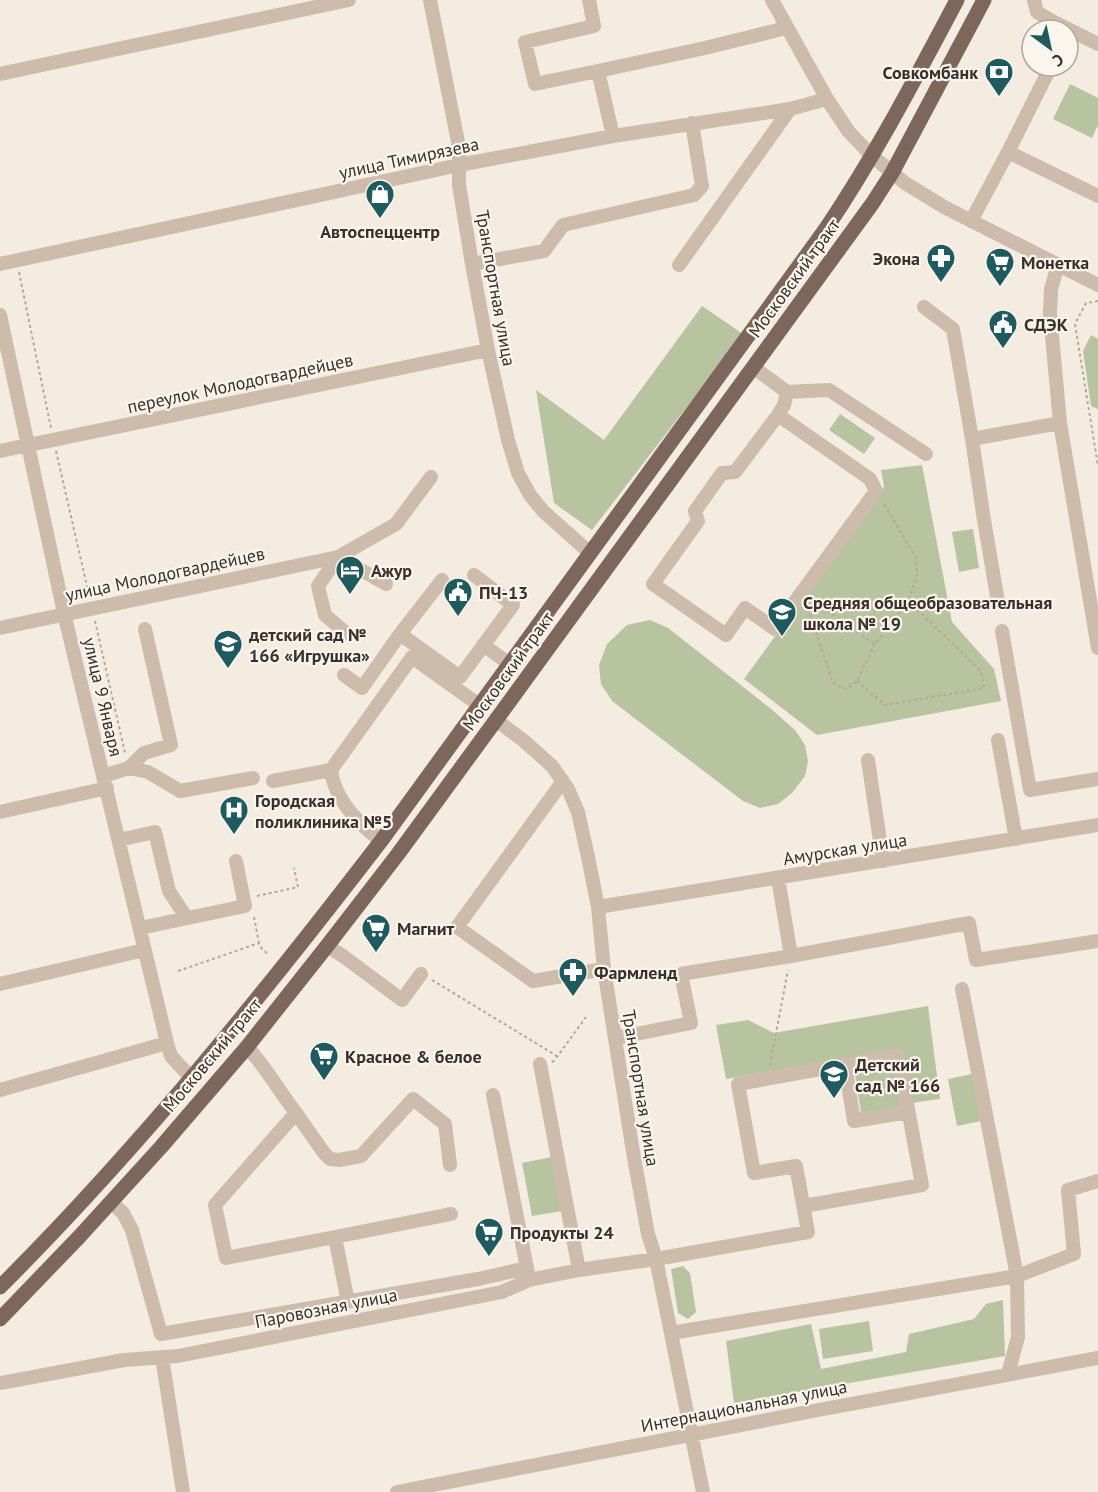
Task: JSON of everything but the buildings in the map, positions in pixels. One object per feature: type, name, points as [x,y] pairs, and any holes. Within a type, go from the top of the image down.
[{"type":"main road","name":"Московский тракт","points":[[0,1287],[95,1188],[191,1078],[303,943],[381,841],[825,230],[894,120],[957,0]]},
{"type":"main road","name":"Московский тракт","points":[[0,1318],[111,1202],[247,1047],[398,854],[872,204],[892,173],[984,0]]},
{"type":"street","points":[[0,74],[349,0]]},
{"type":"street","name":"Транспортная улица","points":[[430,0],[459,147],[459,185],[472,264],[508,440],[518,473],[530,495],[543,511],[591,553]]},
{"type":"street","points":[[589,0],[594,26],[525,42],[535,84],[705,48],[786,28]]},
{"type":"street","points":[[772,0],[826,99],[849,132],[872,156],[919,192],[1098,285]]},
{"type":"street","points":[[1034,0],[1037,12],[1043,18]]},
{"type":"street","points":[[1080,37],[1098,44]]},
{"type":"street","points":[[598,71],[613,136]]},
{"type":"street","points":[[971,221],[1045,78]]},
{"type":"street","name":"улица Тимирязева","points":[[0,264],[459,165],[613,136],[790,109],[826,99]]},
{"type":"street","points":[[679,264],[790,109]]},
{"type":"street","points":[[472,264],[544,251],[563,225],[694,195],[702,186],[692,123]]},
{"type":"street","points":[[1008,152],[1098,195]]},
{"type":"street","points":[[1058,265],[1051,289],[1050,314],[1060,423],[1098,648]]},
{"type":"street","points":[[924,307],[953,329],[998,602]]},
{"type":"street","name":"улица 9 Января","points":[[0,315],[64,614],[167,1043],[171,1056],[191,1078]]},
{"type":"street","name":"переулок Молодогвардейцев","points":[[0,451],[488,350]]},
{"type":"street","points":[[753,367],[787,392],[829,390],[926,454]]},
{"type":"street","points":[[777,415],[870,479],[876,491],[775,629],[745,608],[726,635],[653,584],[698,521],[695,511],[722,473],[735,472],[784,405],[787,392]]},
{"type":"street","points":[[972,439],[1060,423]]},
{"type":"street","points":[[346,633],[324,615],[318,586],[339,557],[396,524],[431,477]]},
{"type":"street","points":[[339,557],[386,584]]},
{"type":"street","name":"улица Молодогвардейцев","points":[[0,628],[339,557]]},
{"type":"street","points":[[400,634],[460,677],[513,605],[474,575]]},
{"type":"street","points":[[344,675],[362,688],[442,580]]},
{"type":"street","points":[[0,812],[105,782],[129,768],[144,753],[171,745],[145,629]]},
{"type":"street","points":[[1002,631],[1030,790],[1098,779]]},
{"type":"street","points":[[483,645],[510,664]]},
{"type":"street","points":[[273,781],[331,770],[412,657],[479,705]]},
{"type":"street","name":"Транспортная улица","points":[[496,720],[545,758],[560,775],[578,812],[598,908],[604,969],[634,1158],[703,1492]]},
{"type":"street","points":[[998,740],[1016,839]]},
{"type":"street","points":[[868,760],[884,861]]},
{"type":"street","points":[[129,768],[148,772],[180,791],[253,778]]},
{"type":"street","points":[[331,770],[334,787],[340,797],[362,825],[381,841]]},
{"type":"street","points":[[563,781],[457,927],[533,981],[604,969]]},
{"type":"street","name":"Амурская улица","points":[[598,908],[1098,825]]},
{"type":"street","points":[[119,840],[155,832],[169,891],[186,917]]},
{"type":"street","points":[[140,928],[245,906],[236,861]]},
{"type":"street","points":[[778,878],[790,956]]},
{"type":"street","points":[[616,1038],[690,1023],[681,974],[969,923],[976,960],[1098,941]]},
{"type":"street","points":[[327,946],[402,1000],[422,974]]},
{"type":"street","points":[[0,984],[144,950]]},
{"type":"street","points":[[962,989],[1017,1276],[1018,1337],[1008,1374]]},
{"type":"street","points":[[0,1090],[167,1043]]},
{"type":"street","points":[[247,1047],[260,1060],[275,1086],[330,1159],[339,1160],[361,1156],[413,1099],[445,1124],[450,1166]]},
{"type":"street","points":[[898,1055],[922,1185],[804,1206],[796,1166],[754,1173],[738,1084],[845,1065],[898,1055]]},
{"type":"street","points":[[540,1064],[579,1270]]},
{"type":"street","points":[[845,1065],[854,1121],[908,1112]]},
{"type":"street","points":[[111,1202],[123,1213],[132,1230],[162,1334],[478,1280],[528,1274],[493,1095]]},
{"type":"street","points":[[296,1113],[215,1205],[226,1258],[451,1214]]},
{"type":"street","points":[[671,1333],[1017,1276],[1074,1254],[1068,1190],[1098,1181]]},
{"type":"street","name":"Паровозная улица","points":[[0,1383],[124,1360],[178,1356],[502,1292],[528,1274],[579,1270],[656,1259],[808,1232],[804,1206]]},
{"type":"street","points":[[335,1237],[348,1302]]},
{"type":"street","points":[[162,1357],[183,1492]]},
{"type":"street","name":"Интернациональная улица","points":[[397,1492],[1098,1358]]},
{"type":"path","points":[[17,261],[54,440],[129,768]]},
{"type":"path","points":[[1098,301],[1086,303],[1075,324],[1098,466]]},
{"type":"path","points":[[808,609],[833,683],[846,689],[857,681],[874,644],[908,601],[917,575],[916,558],[876,491]]},
{"type":"path","points":[[813,601],[874,644]]},
{"type":"path","points":[[857,681],[885,705],[984,688],[981,670],[908,601]]},
{"type":"path","points":[[250,898],[298,887],[294,868]]},
{"type":"path","points":[[252,909],[259,943],[262,950],[269,956]]},
{"type":"path","points":[[178,971],[259,943]]},
{"type":"path","points":[[768,1079],[790,956]]},
{"type":"path","points":[[422,974],[557,1056]]},
{"type":"path","points":[[540,1064],[554,1061],[586,1017]]},
{"type":"green space","points":[[1070,84],[1098,98],[1098,125],[1092,138],[1053,119]]},
{"type":"green space","points":[[702,306],[743,334],[592,530],[554,503],[536,390],[604,440]]},
{"type":"green space","points":[[1091,335],[1098,339],[1098,409],[1091,406],[1083,351]]},
{"type":"green space","points":[[840,414],[875,438],[864,454],[829,430]]},
{"type":"green space","points":[[922,465],[952,622],[994,669],[1001,701],[817,735],[744,679],[884,487],[881,470]]},
{"type":"green space","points":[[973,529],[979,568],[959,572],[952,532]]},
{"type":"green space","points":[[650,620],[668,628],[795,730],[805,745],[808,761],[805,776],[792,793],[778,804],[760,808],[743,801],[612,701],[601,684],[599,665],[607,644],[627,625]]},
{"type":"green space","points":[[928,1006],[940,1099],[911,1103],[899,1049],[726,1079],[716,1025],[748,1020],[774,1033]]},
{"type":"green space","points":[[895,1062],[902,1107],[861,1113],[854,1068]]},
{"type":"green space","points":[[972,1074],[981,1121],[957,1126],[948,1079]]},
{"type":"green space","points":[[552,1157],[562,1211],[532,1216],[522,1163]]},
{"type":"green space","points":[[683,1266],[690,1273],[696,1312],[688,1319],[678,1313],[671,1269]]},
{"type":"green space","points":[[1003,1300],[1005,1356],[734,1403],[726,1341],[811,1324],[821,1369],[906,1352],[909,1334],[974,1319],[986,1304]]},
{"type":"green space","points":[[869,1321],[873,1351],[823,1359],[819,1329]]},
{"type":"place","name":"Совкомбанк","points":[[999,98]]},
{"type":"place","name":"Автоспеццентр","points":[[380,220]]},
{"type":"place","name":"Экона","points":[[941,284]]},
{"type":"place","name":"Монетка","points":[[1000,288]]},
{"type":"place","name":"СДЭК","points":[[1003,350]]},
{"type":"place","name":"Ажур","points":[[350,596]]},
{"type":"place","name":"ПЧ-13","points":[[458,618]]},
{"type":"place","name":"Средняя общеобразовательная школа № 19","points":[[782,638]]},
{"type":"place","name":"детский сад № 166 «Игрушка»","points":[[228,670]]},
{"type":"place","name":"Городская поликлиника №5","points":[[234,836]]},
{"type":"place","name":"Магнит","points":[[376,954]]},
{"type":"place","name":"Фармленд","points":[[573,998]]},
{"type":"place","name":"Красное & белое","points":[[324,1082]]},
{"type":"place","name":"Детский сад № 166","points":[[834,1100]]},
{"type":"place","name":"Продукты 24","points":[[489,1258]]}]
